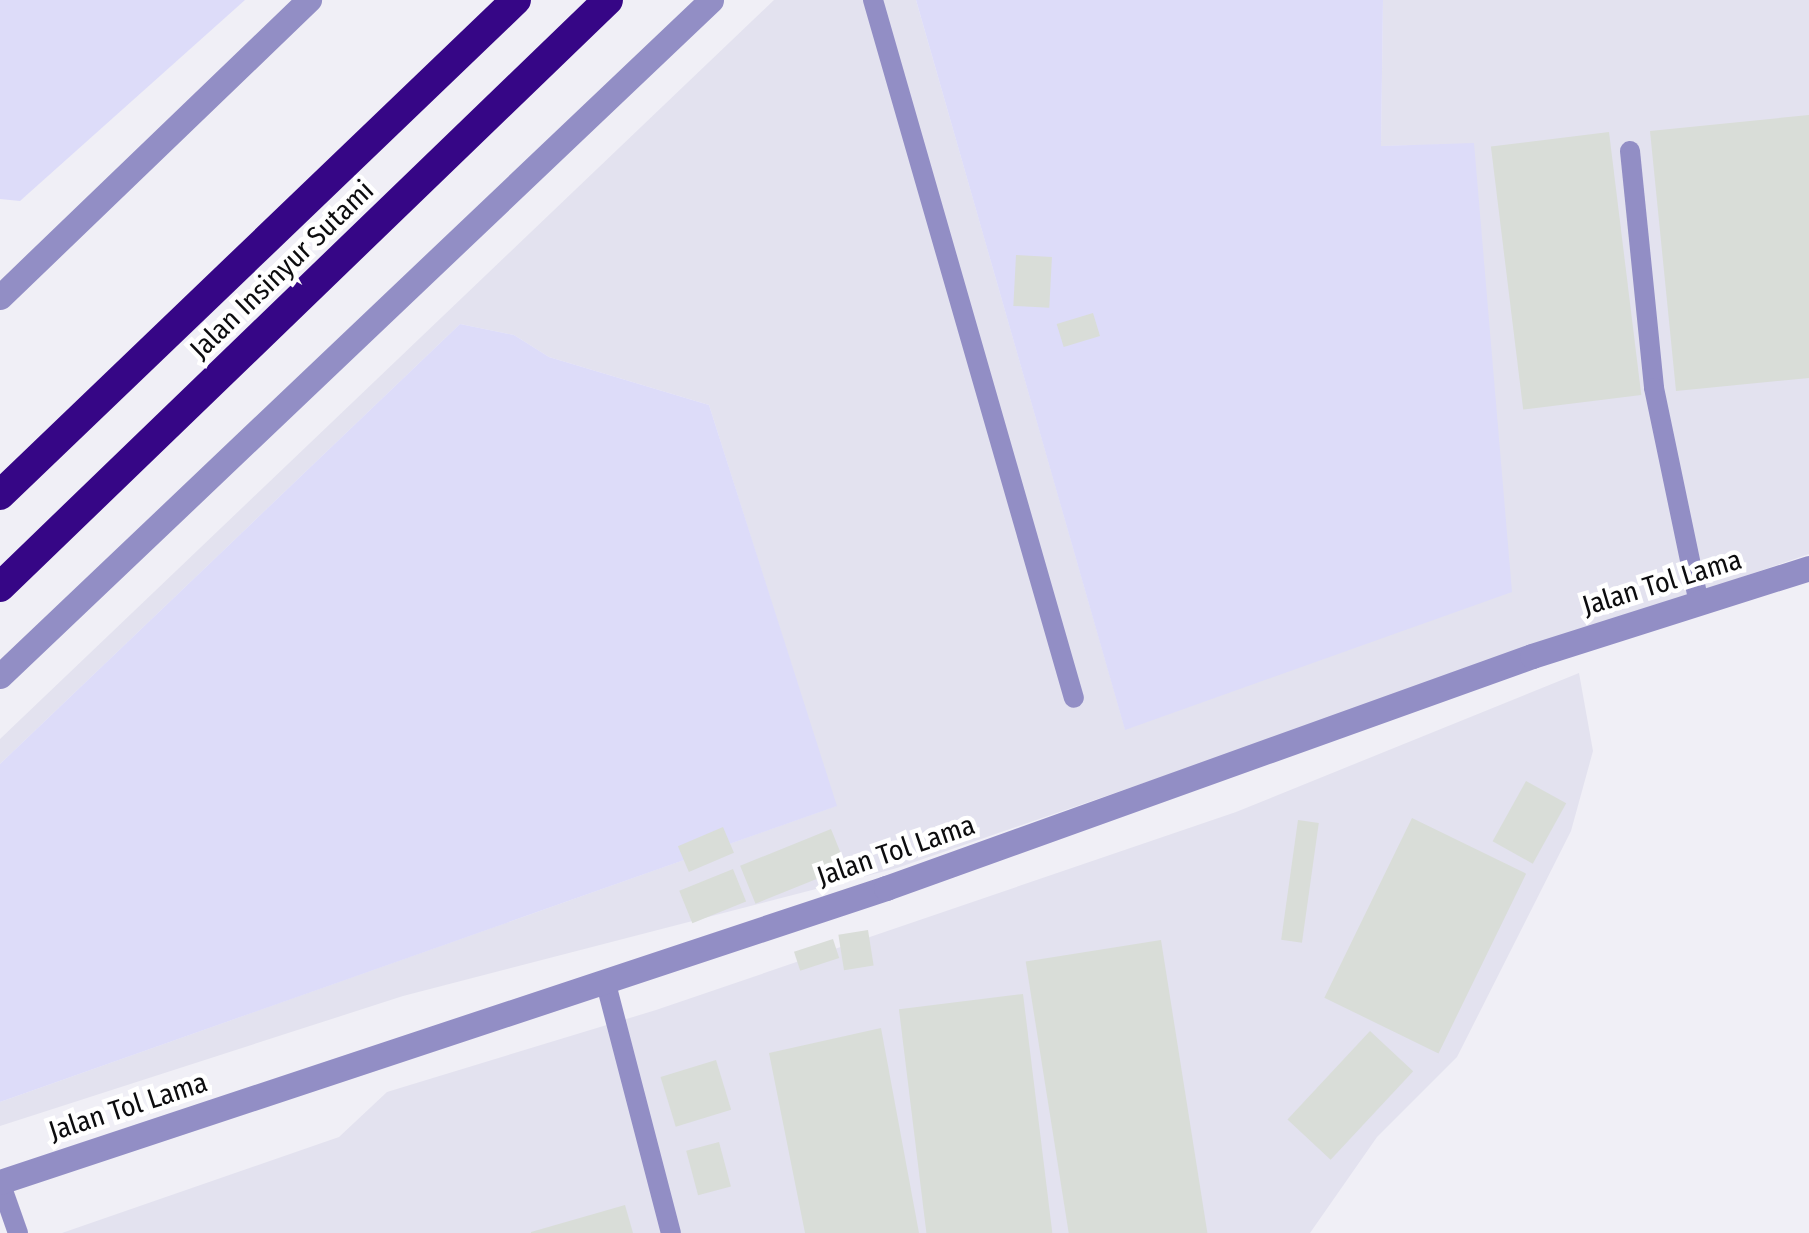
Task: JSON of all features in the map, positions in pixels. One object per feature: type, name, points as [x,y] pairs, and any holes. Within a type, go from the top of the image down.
[{"type":"highway","name":"Jalan Insinyur Sutami","points":[[0,495],[516,0]]},
{"type":"highway","name":"Jalan Insinyur Sutami","points":[[0,587],[608,0]]},
{"type":"street","points":[[0,297],[309,0]]},
{"type":"street","points":[[0,676],[711,0]]},
{"type":"street","name":"Jalan Tol Lama","points":[[0,1182],[605,980],[1809,568]]},
{"type":"lane","points":[[873,0],[1074,698]]},
{"type":"lane","points":[[1630,151],[1654,388],[1699,603]]},
{"type":"lane","points":[[605,980],[671,1233]]},
{"type":"lane","points":[[0,1182],[18,1233]]},
{"type":"shaded area","points":[[0,0],[245,0],[20,201],[0,199]]},
{"type":"shaded area","points":[[774,0],[916,0],[1125,729],[1474,144],[1381,146],[1383,0],[1809,0],[1809,554],[897,868],[403,996],[0,1126],[0,1102],[836,806],[709,405],[549,357],[514,335],[460,324],[0,764],[0,739]]},
{"type":"shaded area","points":[[916,0],[1383,0],[1381,146],[1474,143],[1512,592],[1125,730]]},
{"type":"shaded area","points":[[460,324],[514,335],[549,357],[709,405],[837,806],[0,1102],[0,764]]},
{"type":"shaded area","points":[[1579,673],[1593,751],[1571,831],[1457,1057],[1377,1137],[1310,1233],[62,1233],[339,1137],[387,1092],[656,1010],[1236,812]]},
{"type":"building","points":[[1809,115],[1809,378],[1676,391],[1650,131]]},
{"type":"building","points":[[1609,132],[1641,395],[1523,410],[1491,147]]},
{"type":"building","points":[[1016,255],[1052,257],[1049,308],[1013,306]]},
{"type":"building","points":[[1093,313],[1100,336],[1064,347],[1057,324]]},
{"type":"building","points":[[1526,781],[1566,803],[1533,864],[1493,841]]},
{"type":"building","points":[[1412,818],[1526,874],[1438,1053],[1324,998]]},
{"type":"building","points":[[1298,820],[1319,823],[1302,943],[1281,940]]},
{"type":"building","points":[[723,827],[734,853],[689,872],[678,846]]},
{"type":"building","points":[[831,829],[846,867],[755,904],[740,866]]},
{"type":"building","points":[[733,869],[746,901],[692,923],[679,891]]},
{"type":"building","points":[[868,930],[874,966],[844,970],[838,935]]},
{"type":"building","points":[[833,939],[839,958],[800,971],[794,952]]},
{"type":"building","points":[[1161,940],[1207,1233],[1069,1233],[1026,961]]},
{"type":"building","points":[[1023,994],[1052,1233],[926,1233],[899,1009]]},
{"type":"building","points":[[881,1028],[919,1233],[805,1233],[769,1053]]},
{"type":"building","points":[[1370,1031],[1413,1071],[1331,1160],[1287,1119]]},
{"type":"building","points":[[716,1060],[731,1110],[676,1127],[661,1077]]},
{"type":"building","points":[[719,1142],[731,1186],[698,1195],[686,1151]]},
{"type":"building","points":[[625,1205],[633,1233],[531,1233],[531,1232]]}]
